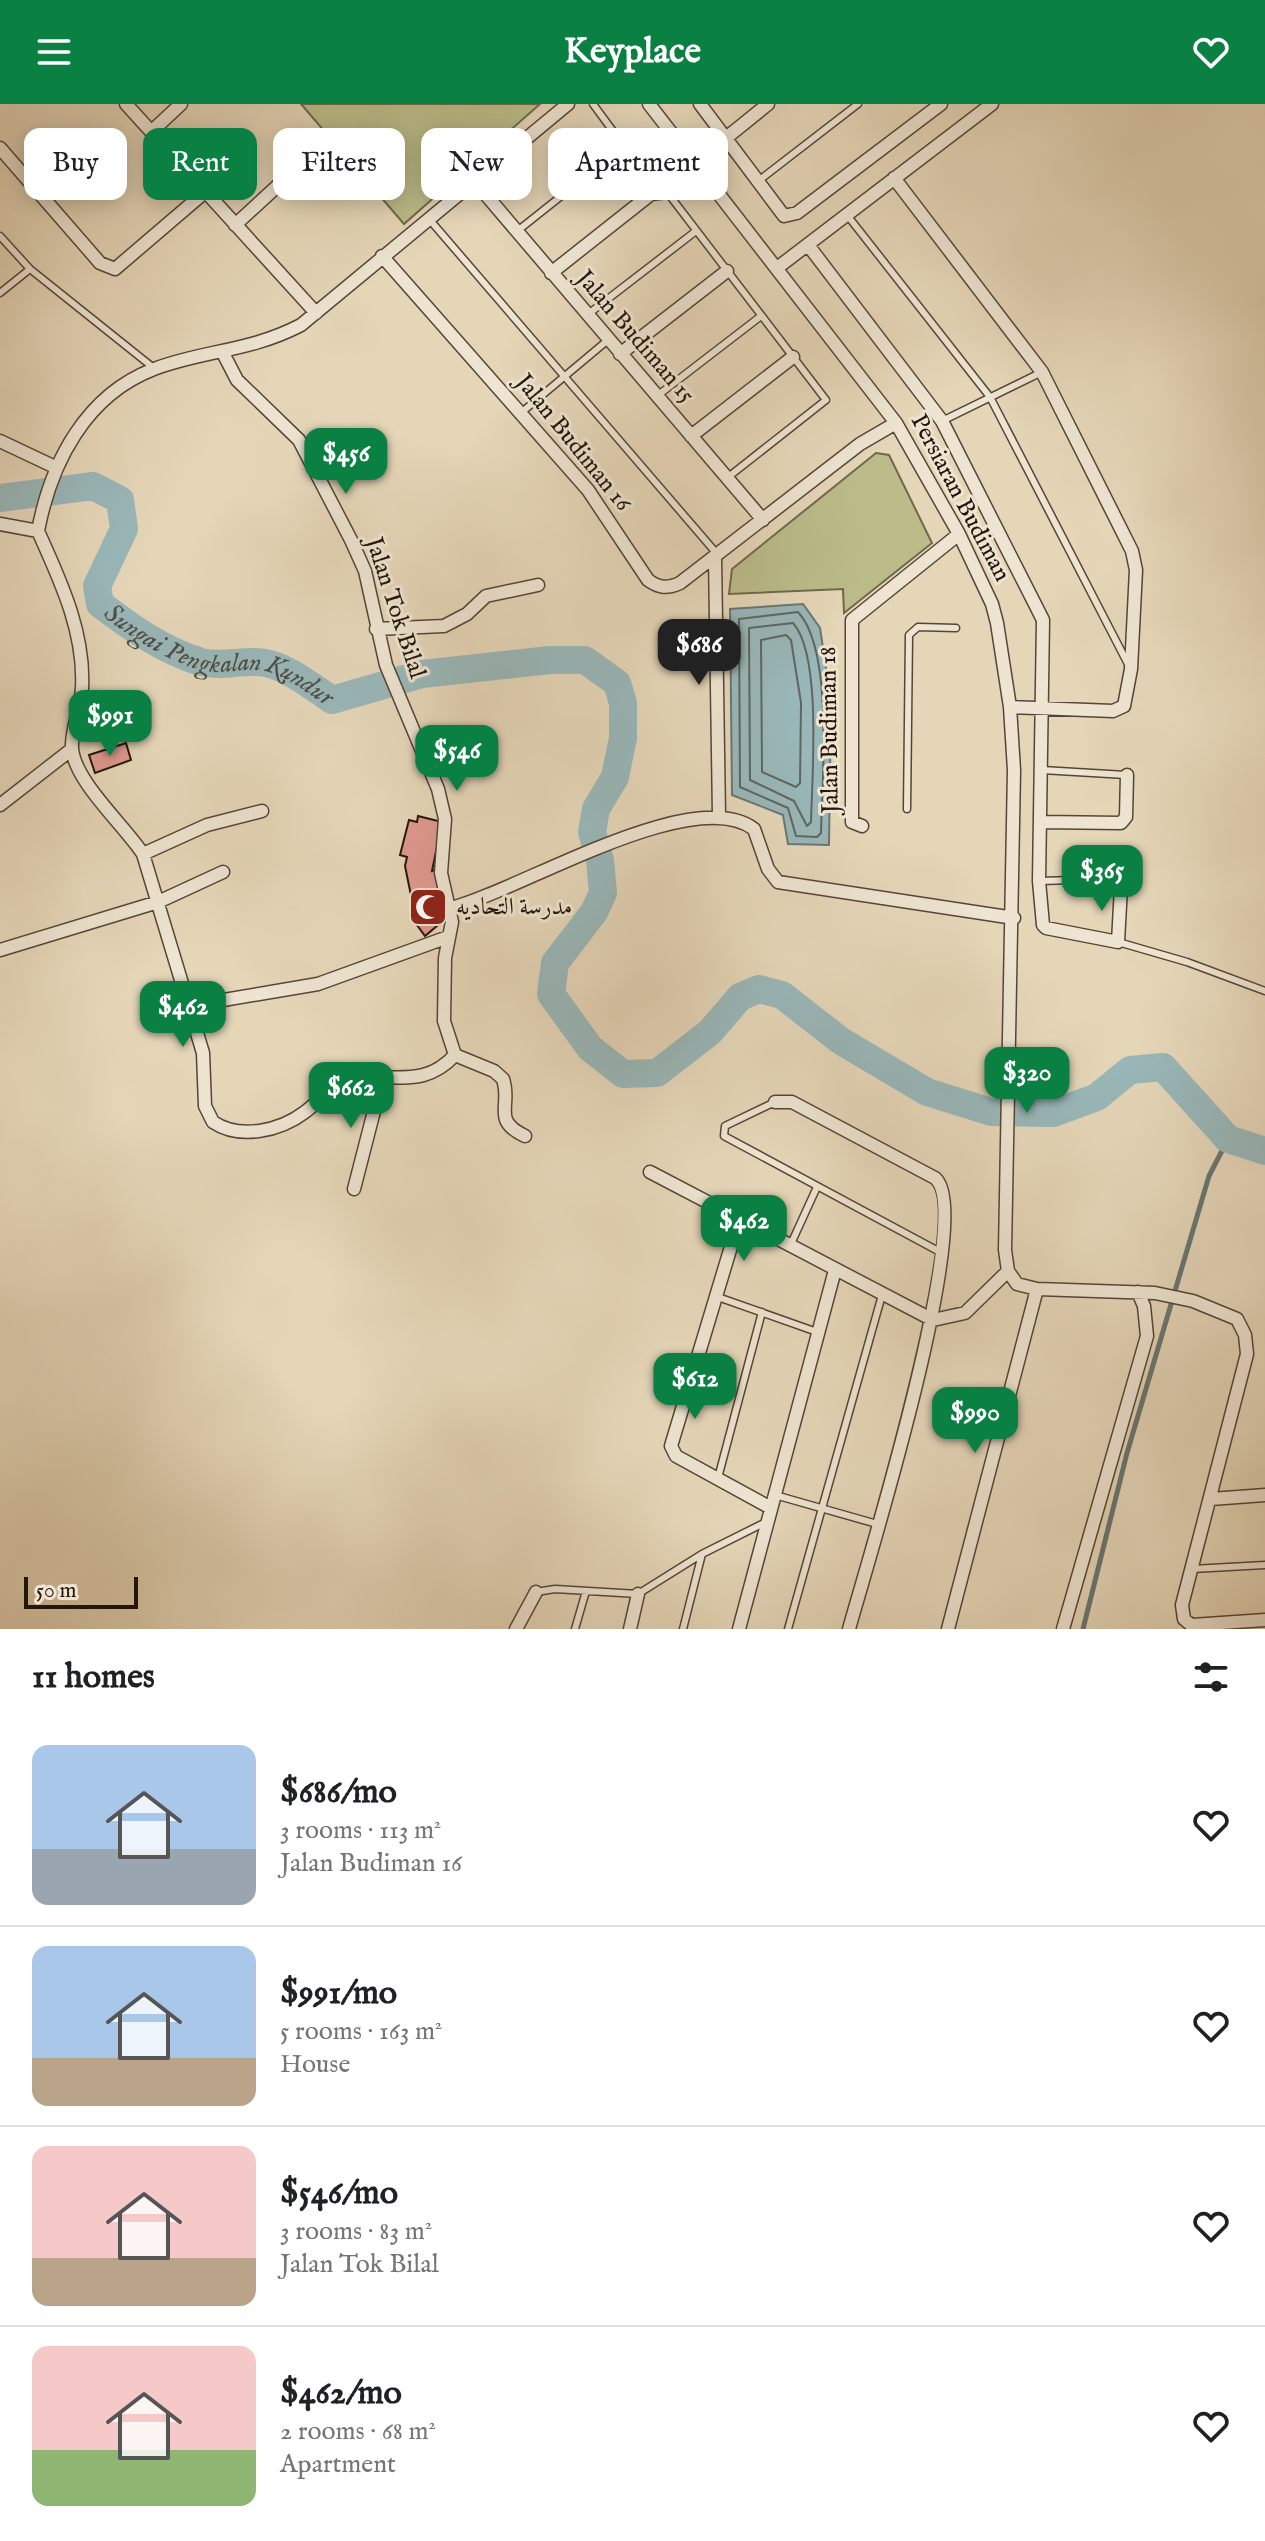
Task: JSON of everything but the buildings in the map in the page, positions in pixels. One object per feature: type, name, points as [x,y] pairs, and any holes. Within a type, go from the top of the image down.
[{"type":"street","points":[[126,104],[147,128]]},
{"type":"street","points":[[155,128],[181,104]]},
{"type":"street","points":[[532,134],[568,104]]},
{"type":"street","name":"Persiaran Budiman","points":[[649,104],[896,423],[959,534],[992,604],[1010,707],[1014,770],[1014,918],[1005,1250],[1008,1271]]},
{"type":"street","points":[[700,104],[718,128]]},
{"type":"street","points":[[728,136],[768,104]]},
{"type":"street","points":[[728,141],[784,216],[792,216],[941,104]]},
{"type":"street","points":[[777,268],[992,104]]},
{"type":"street","points":[[0,148],[100,263],[115,269],[196,200]]},
{"type":"street","points":[[894,178],[1042,372],[1135,561],[1128,700],[1119,709],[1010,707]]},
{"type":"street","points":[[235,225],[273,190]]},
{"type":"street","points":[[212,200],[316,313]]},
{"type":"street","points":[[453,200],[316,313],[273,340],[155,369],[124,383],[99,403],[55,467],[39,526],[75,621],[81,656],[82,688],[72,749],[92,790],[143,854],[203,1053],[205,1106],[213,1122],[223,1129],[243,1133],[259,1131],[302,1115],[348,1082],[420,1077],[442,1069],[455,1055]]},
{"type":"street","name":"Jalan Budiman 15","points":[[490,200],[763,520]]},
{"type":"street","points":[[551,273],[643,200]]},
{"type":"street","points":[[808,245],[942,421],[1043,620],[1041,919],[1046,928],[1118,942],[1121,887]]},
{"type":"street","name":"Jalan Budiman 16","points":[[382,256],[588,490],[648,580],[657,586],[675,585],[860,444],[896,423]]},
{"type":"street","points":[[620,354],[727,271]]},
{"type":"street","name":"Jalan Tok Bilal","points":[[223,353],[237,380],[299,440],[365,571],[376,629],[391,678],[402,697],[433,775],[445,819],[441,873],[451,908]]},
{"type":"street","points":[[691,436],[793,357]]},
{"type":"street","points":[[0,441],[55,467]]},
{"type":"street","points":[[0,524],[39,526]]},
{"type":"street","name":"Jalan Budiman 18","points":[[862,826],[852,822],[852,620],[959,534]]},
{"type":"street","points":[[716,556],[719,816]]},
{"type":"street","points":[[376,629],[444,626],[467,614],[486,596],[538,585]]},
{"type":"street","points":[[0,805],[72,749]]},
{"type":"street","points":[[1041,822],[1121,823],[1126,817],[1127,775]]},
{"type":"street","points":[[143,854],[207,825],[262,811]]},
{"type":"street","points":[[525,1136],[509,1129],[505,1119],[503,1079],[494,1071],[455,1055],[444,1021],[451,908],[616,843],[693,817],[719,816],[754,829],[768,869],[778,882],[1014,918]]},
{"type":"street","points":[[0,950],[158,902],[223,872]]},
{"type":"street","points":[[188,1006],[318,984],[448,937]]},
{"type":"street","points":[[354,1189],[382,1080]]},
{"type":"street","points":[[775,1102],[792,1102],[941,1183],[947,1204],[933,1320],[849,1629]]},
{"type":"street","points":[[650,1172],[933,1320],[965,1313],[1008,1271],[1017,1284],[1037,1289],[1155,1293],[1193,1301],[1237,1319],[1247,1347],[1182,1614],[1194,1627],[1265,1620]]},
{"type":"street","points":[[739,1220],[671,1439],[676,1456],[771,1508]]},
{"type":"street","points":[[739,1629],[835,1270]]},
{"type":"street","points":[[948,1629],[1037,1289]]},
{"type":"street","points":[[1063,1629],[1147,1336],[1144,1306],[1138,1292]]},
{"type":"street","points":[[1211,1499],[1265,1495]]},
{"type":"street","points":[[516,1629],[536,1592]]},
{"type":"street","points":[[630,1629],[638,1594]]},
{"type":"lane","points":[[516,232],[618,151],[621,142],[593,104]]},
{"type":"lane","points":[[757,182],[858,104]]},
{"type":"lane","points":[[673,200],[826,400],[727,478]]},
{"type":"lane","points":[[847,215],[990,397],[1131,669]]},
{"type":"lane","points":[[429,219],[716,556]]},
{"type":"lane","points":[[587,315],[696,231]]},
{"type":"lane","points":[[0,236],[30,269],[155,369]]},
{"type":"lane","points":[[0,293],[30,269]]},
{"type":"lane","points":[[657,396],[761,316]]},
{"type":"lane","points":[[522,412],[609,339]]},
{"type":"lane","points":[[942,421],[1042,372]]},
{"type":"lane","points":[[907,809],[909,635],[918,627],[956,628]]},
{"type":"lane","points":[[1042,770],[1127,775]]},
{"type":"lane","points":[[1039,881],[1111,879],[1121,887]]},
{"type":"lane","points":[[1118,942],[1187,962],[1265,991]]},
{"type":"lane","points":[[775,1102],[734,1121],[722,1133],[726,1139],[943,1253]]},
{"type":"lane","points":[[790,1246],[817,1187]]},
{"type":"lane","points":[[788,1629],[882,1295]]},
{"type":"lane","points":[[715,1296],[818,1333]]},
{"type":"lane","points":[[717,1481],[762,1312]]},
{"type":"lane","points":[[536,1592],[638,1594],[771,1508],[820,1507],[877,1524]]},
{"type":"lane","points":[[683,1629],[702,1554]]},
{"type":"lane","points":[[1192,1569],[1265,1565]]},
{"type":"lane","points":[[575,1629],[586,1591]]},
{"type":"green space","points":[[301,104],[540,104],[513,128],[421,128],[421,200],[431,200],[404,224],[383,200],[405,200],[405,128],[322,128]]},
{"type":"green space","points":[[876,453],[889,455],[932,543],[844,613],[843,589],[729,594],[732,569]]},
{"type":"water","points":[[803,604],[820,628],[831,701],[829,845],[788,844],[783,815],[732,795],[730,609]]},
{"type":"waterway","name":"Sungai Pengkalan Kundur","points":[[0,498],[93,486],[120,500],[124,529],[97,586],[100,604],[160,645],[201,662],[266,663],[296,676],[332,700],[422,674],[550,660],[585,660],[617,683],[623,703],[623,738],[615,777],[596,809],[592,832],[600,860],[603,893],[594,912],[555,963],[551,994],[590,1048],[623,1074],[657,1073],[710,1032],[740,997],[759,989],[782,995],[841,1041],[927,1092],[991,1112],[1054,1113],[1097,1097],[1130,1070],[1163,1067],[1228,1139],[1265,1151]]},
{"type":"waterway","points":[[1083,1629],[1127,1453],[1209,1176],[1228,1139]]},
{"type":"place","name":"مدرسة التحاديه","points":[[428,907]]}]
